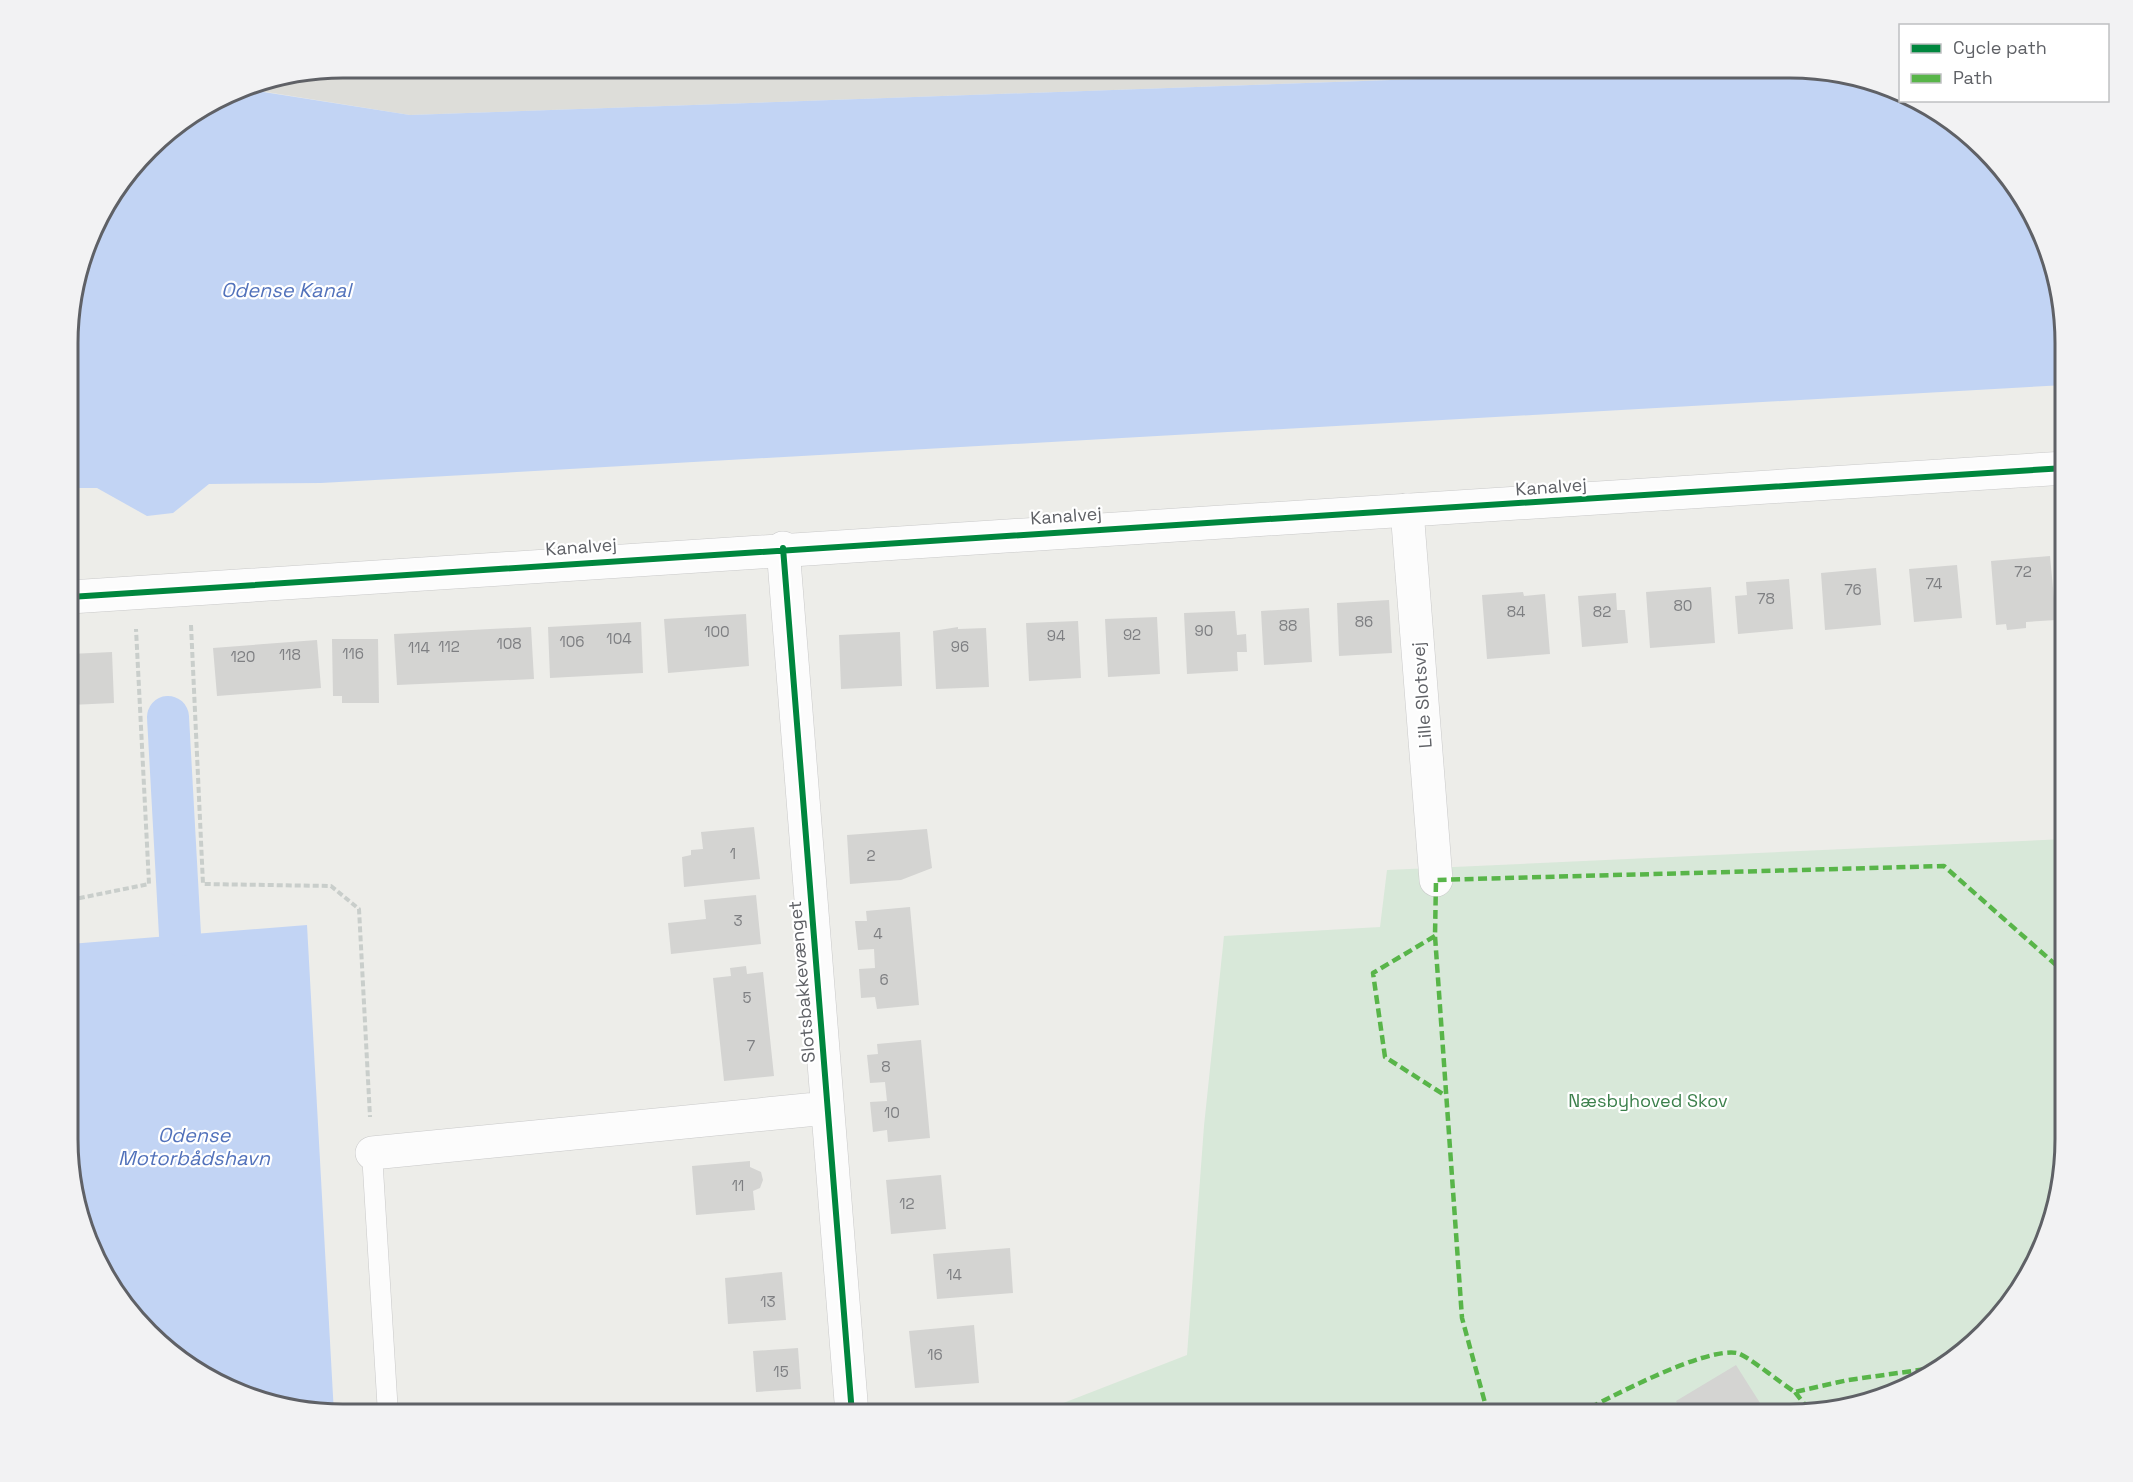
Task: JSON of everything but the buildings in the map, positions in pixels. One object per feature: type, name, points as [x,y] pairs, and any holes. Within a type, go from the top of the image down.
[{"type":"street","name":"Kanalvej","points":[[78,596],[783,548],[2055,469]]},
{"type":"street","name":"Lille Slotsvej","points":[[1407,510],[1436,880]]},
{"type":"street","name":"Slotsbakkevænget","points":[[783,548],[851,1404]]},
{"type":"street","points":[[372,1153],[827,1108]]},
{"type":"lane","points":[[372,1153],[387,1404]]},
{"type":"path","points":[[189,589],[203,884],[331,886],[358,909],[372,1153]]},
{"type":"path","points":[[78,898],[149,884],[135,592]]},
{"type":"shaded area","points":[[343,78],[1448,78],[410,115],[261,91],[309,80]]},
{"type":"green space","name":"Næsbyhoved Skov","points":[[2055,839],[2053,1173],[2046,1207],[2035,1240],[2010,1286],[1989,1314],[1965,1338],[1937,1359],[1891,1384],[1858,1395],[1824,1402],[1790,1404],[1061,1404],[1187,1355],[1204,1126],[1224,936],[1380,927],[1387,870]]},
{"type":"water","name":"Odense Kanal","points":[[1448,78],[1790,78],[1824,80],[1875,92],[1907,105],[1937,123],[1965,144],[2000,182],[2028,226],[2046,275],[2053,309],[2055,386],[321,483],[209,484],[173,513],[147,516],[97,488],[78,488],[78,343],[83,291],[92,258],[105,226],[123,196],[144,168],[168,144],[196,123],[226,105],[260,91],[410,115]]},
{"type":"water","name":"Odense Motorbådshavn","points":[[307,925],[333,1403],[291,1399],[258,1390],[226,1377],[196,1359],[168,1338],[144,1314],[123,1286],[105,1256],[92,1224],[80,1173],[78,943]]},
{"type":"waterway","points":[[168,717],[180,935]]},
{"type":"marked path","points":[[1485,1404],[1462,1318],[1435,936],[1436,880],[1944,866],[2055,964]]},
{"type":"marked path","points":[[1435,936],[1373,973],[1385,1057],[1446,1096]]},
{"type":"marked path","points":[[1597,1404],[1680,1365],[1722,1353],[1742,1355],[1795,1392],[1848,1380],[1918,1370]]},
{"type":"marked path","points":[[1795,1392],[1804,1403]]},
{"type":"cycle path","points":[[78,596],[2055,469]]},
{"type":"cycle path","points":[[783,548],[851,1404]]}]
